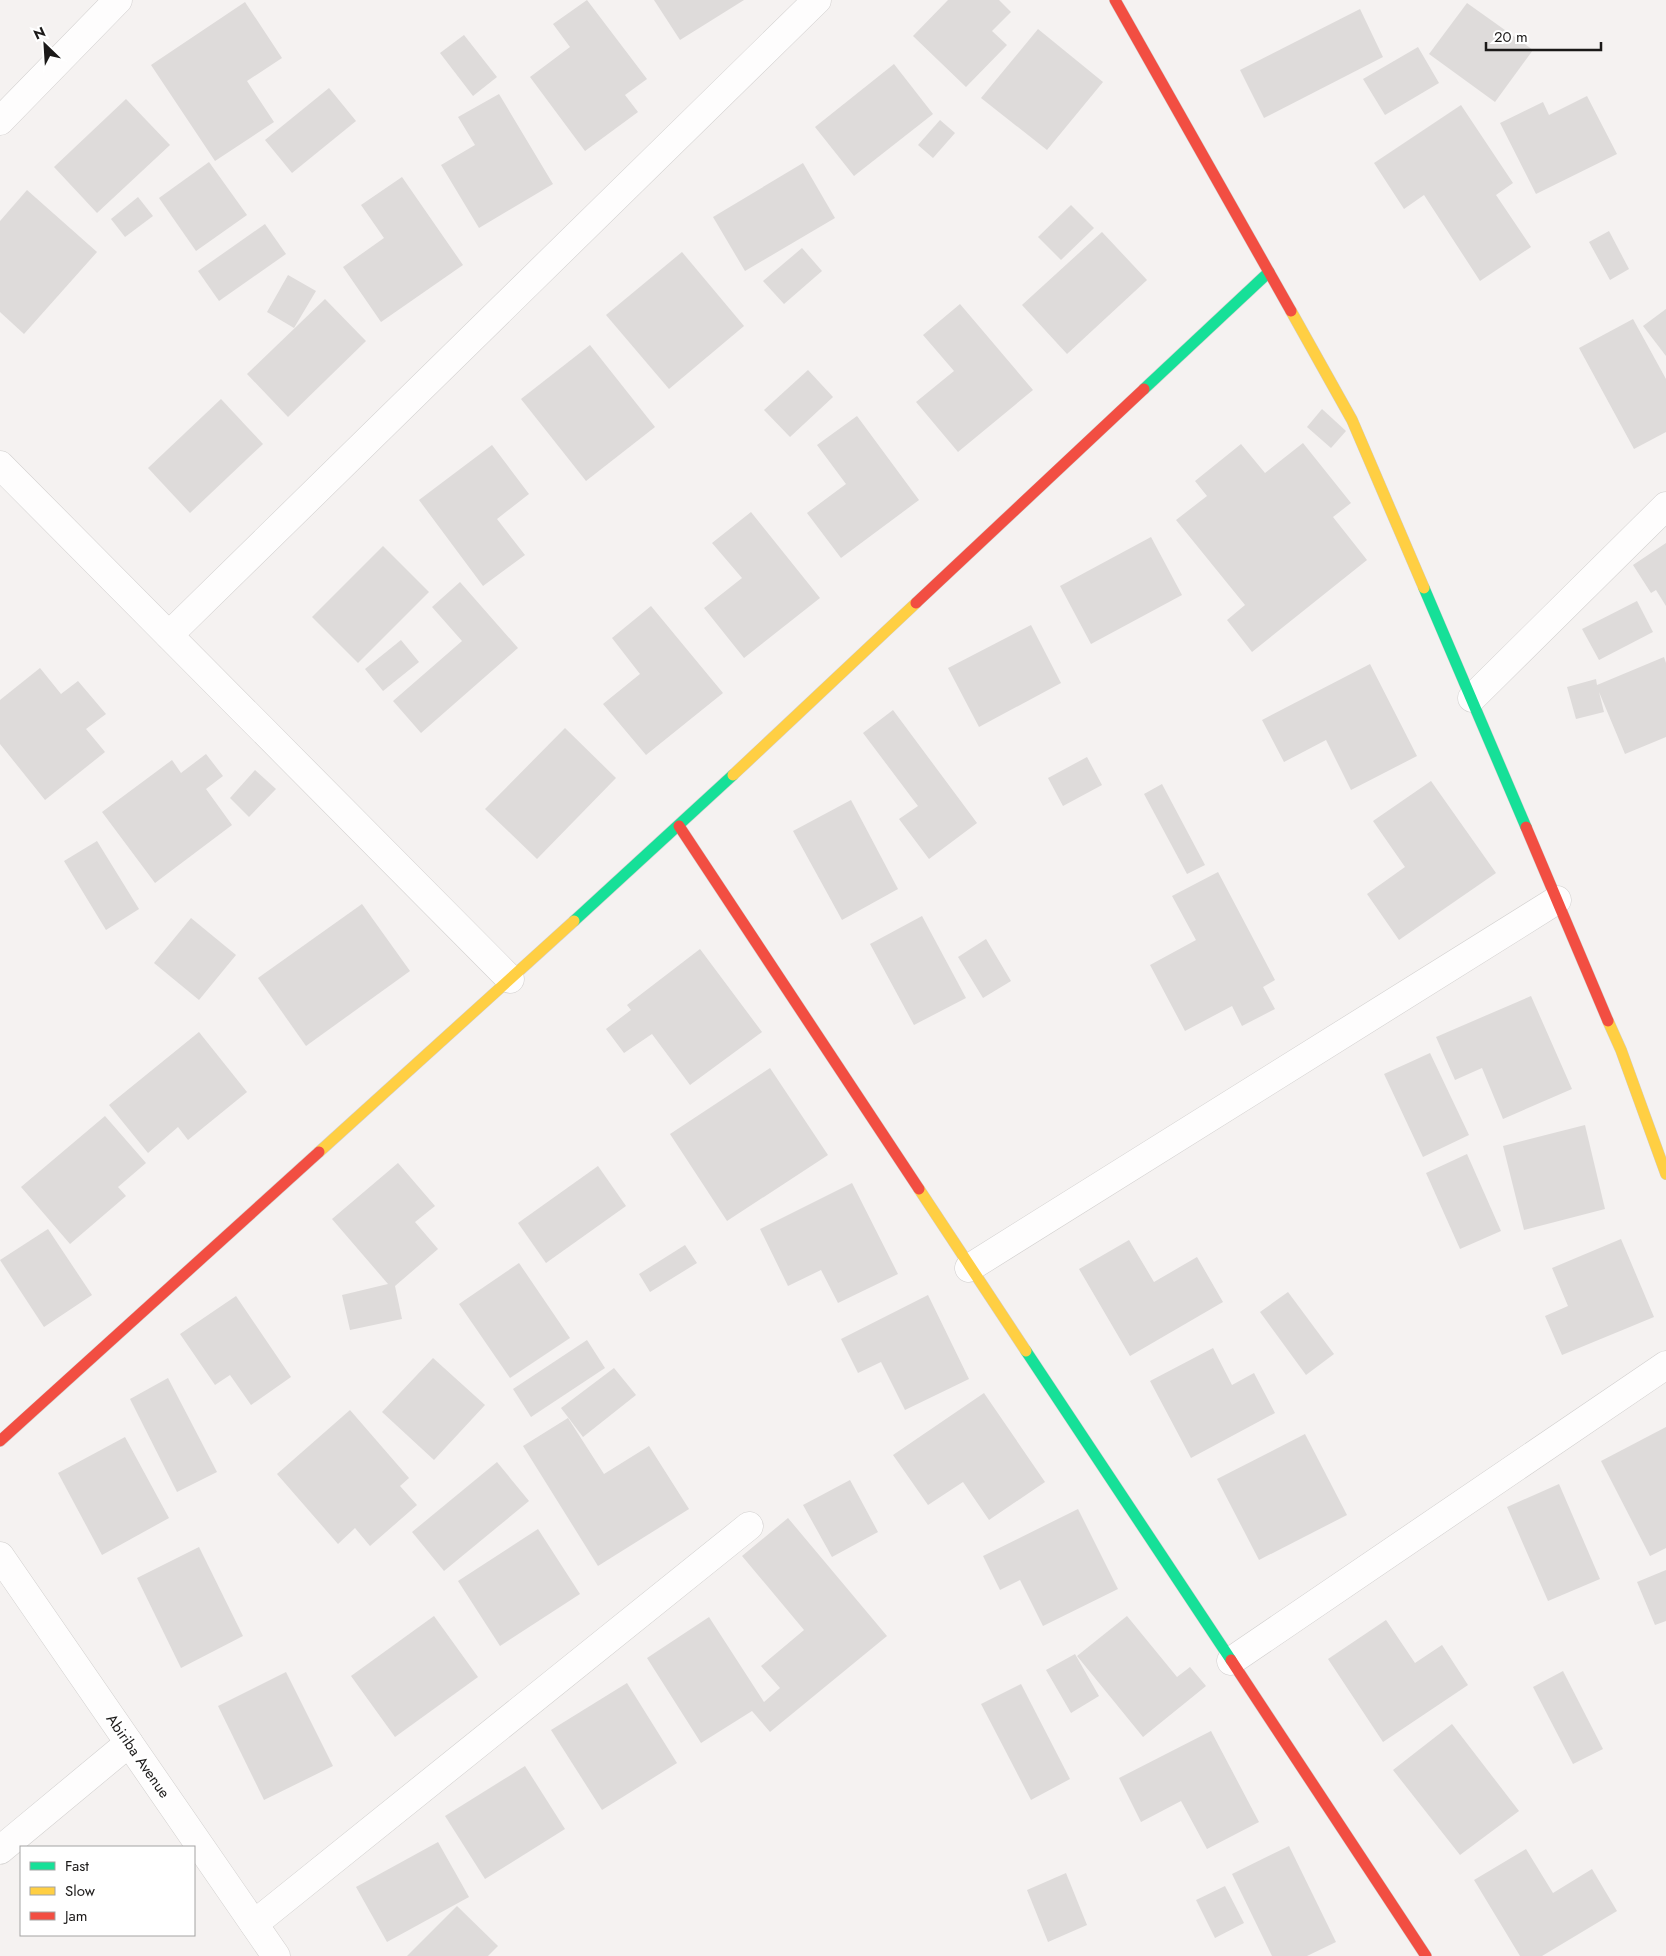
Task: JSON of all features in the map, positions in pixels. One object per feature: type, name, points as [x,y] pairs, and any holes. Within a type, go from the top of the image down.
[{"type":"street","points":[[0,121],[118,0]]},
{"type":"street","points":[[169,635],[817,0]]},
{"type":"street","points":[[1115,0],[1352,420],[1621,1050],[1666,1174]]},
{"type":"street","points":[[0,1441],[679,826],[1269,272]]},
{"type":"street","points":[[2,471],[169,635],[510,979]]},
{"type":"street","points":[[1472,698],[1666,506]]},
{"type":"street","points":[[679,826],[969,1268],[1426,1956]]},
{"type":"street","points":[[969,1268],[1558,900]]},
{"type":"street","points":[[1230,1661],[1666,1365]]},
{"type":"street","points":[[254,1924],[749,1526]]},
{"type":"street","name":"Abiriba Avenue","points":[[0,1556],[276,1956]]},
{"type":"street","points":[[0,1850],[129,1743]]},
{"type":"building","points":[[587,0],[647,79],[625,95],[638,112],[585,151],[530,77],[570,47],[553,24]]},
{"type":"building","points":[[654,0],[744,0],[680,40]]},
{"type":"building","points":[[948,0],[999,0],[1011,12],[992,31],[1007,45],[966,87],[913,36]]},
{"type":"building","points":[[245,2],[282,58],[247,81],[274,122],[215,161],[151,65]]},
{"type":"building","points":[[1467,3],[1533,50],[1495,102],[1429,54]]},
{"type":"building","points":[[1360,9],[1383,57],[1264,118],[1240,70]]},
{"type":"building","points":[[1038,29],[1103,82],[1047,150],[981,98]]},
{"type":"building","points":[[464,35],[497,77],[473,96],[440,53]]},
{"type":"building","points":[[1418,47],[1439,83],[1385,115],[1363,79]]},
{"type":"building","points":[[894,64],[933,114],[854,176],[815,127]]},
{"type":"building","points":[[329,88],[356,121],[292,173],[265,140]]},
{"type":"building","points":[[499,94],[553,184],[479,228],[441,165],[475,145],[458,117]]},
{"type":"building","points":[[1587,96],[1617,154],[1536,194],[1500,123],[1543,102],[1549,115]]},
{"type":"building","points":[[126,99],[170,145],[97,213],[54,167]]},
{"type":"building","points":[[1461,105],[1513,183],[1496,195],[1531,247],[1480,281],[1424,195],[1404,209],[1374,163]]},
{"type":"building","points":[[940,120],[955,133],[933,158],[918,145]]},
{"type":"building","points":[[209,162],[247,215],[196,251],[159,198]]},
{"type":"building","points":[[803,163],[835,218],[745,271],[713,217]]},
{"type":"building","points":[[402,177],[463,265],[381,322],[343,267],[384,238],[361,205]]},
{"type":"building","points":[[27,190],[97,252],[24,334],[0,312],[0,221]]},
{"type":"building","points":[[138,197],[153,216],[125,237],[111,219]]},
{"type":"building","points":[[1071,205],[1094,228],[1061,260],[1038,237]]},
{"type":"building","points":[[265,224],[286,254],[219,301],[198,271]]},
{"type":"building","points":[[1609,231],[1629,269],[1610,280],[1589,242]]},
{"type":"building","points":[[1102,232],[1147,280],[1067,354],[1022,305]]},
{"type":"building","points":[[802,248],[822,271],[784,304],[763,281]]},
{"type":"building","points":[[682,252],[744,326],[669,389],[606,315]]},
{"type":"building","points":[[288,275],[316,291],[294,328],[267,312]]},
{"type":"building","points":[[325,299],[366,341],[288,417],[247,374]]},
{"type":"building","points":[[960,304],[1033,390],[958,452],[916,402],[954,371],[923,335]]},
{"type":"building","points":[[1666,309],[1666,356],[1643,326]]},
{"type":"building","points":[[1633,319],[1666,379],[1666,432],[1634,449],[1579,348]]},
{"type":"building","points":[[590,345],[655,427],[586,481],[521,399]]},
{"type":"building","points":[[808,370],[833,397],[790,437],[764,410]]},
{"type":"building","points":[[221,399],[263,444],[190,513],[148,468]]},
{"type":"building","points":[[1322,409],[1346,431],[1331,448],[1307,427]]},
{"type":"building","points":[[857,416],[919,500],[841,558],[807,513],[846,484],[817,445]]},
{"type":"building","points":[[1303,443],[1351,503],[1333,517],[1367,560],[1252,652],[1227,620],[1245,605],[1176,520],[1207,496],[1195,481],[1241,444],[1265,473]]},
{"type":"building","points":[[492,445],[529,494],[497,519],[525,555],[483,586],[419,500]]},
{"type":"building","points":[[751,512],[820,598],[744,658],[704,608],[742,578],[712,543]]},
{"type":"building","points":[[1151,537],[1182,595],[1091,644],[1060,586]]},
{"type":"building","points":[[1666,543],[1666,606],[1656,590],[1651,593],[1633,565]]},
{"type":"building","points":[[383,546],[429,592],[358,663],[312,617]]},
{"type":"building","points":[[460,582],[518,648],[421,733],[393,701],[462,641],[432,607]]},
{"type":"building","points":[[1637,601],[1653,632],[1599,660],[1582,629]]},
{"type":"building","points":[[651,606],[723,693],[646,755],[603,704],[640,674],[612,638]]},
{"type":"building","points":[[1031,625],[1061,683],[979,727],[948,668]]},
{"type":"building","points":[[401,640],[419,662],[383,691],[365,669]]},
{"type":"building","points":[[1664,657],[1666,663],[1666,737],[1625,754],[1599,692],[1604,712],[1576,719],[1567,687],[1596,679],[1597,685]]},
{"type":"building","points":[[1370,664],[1417,756],[1351,790],[1326,740],[1284,762],[1262,720]]},
{"type":"building","points":[[40,668],[61,694],[78,681],[106,714],[86,729],[105,752],[45,800],[0,744],[0,700]]},
{"type":"building","points":[[893,710],[977,823],[929,859],[899,819],[918,806],[863,733]]},
{"type":"building","points":[[565,728],[616,778],[537,859],[485,809]]},
{"type":"building","points":[[206,754],[223,776],[206,789],[232,825],[155,883],[102,812],[172,760],[181,773]]},
{"type":"building","points":[[1087,757],[1102,785],[1063,806],[1048,778]]},
{"type":"building","points":[[255,770],[276,789],[249,817],[230,798]]},
{"type":"building","points":[[1431,781],[1496,873],[1399,940],[1367,894],[1405,867],[1373,821]]},
{"type":"building","points":[[1162,784],[1205,865],[1187,874],[1144,794]]},
{"type":"building","points":[[851,800],[898,889],[842,920],[793,831]]},
{"type":"building","points":[[97,841],[139,909],[106,930],[64,861]]},
{"type":"building","points":[[1218,872],[1275,980],[1263,987],[1275,1009],[1242,1026],[1232,1006],[1185,1031],[1150,965],[1196,940],[1172,896]]},
{"type":"building","points":[[362,904],[410,971],[306,1046],[258,978]]},
{"type":"building","points":[[922,916],[966,998],[914,1025],[870,944]]},
{"type":"building","points":[[191,918],[236,955],[199,1000],[154,963]]},
{"type":"building","points":[[986,939],[1011,981],[983,998],[958,957]]},
{"type":"building","points":[[700,949],[762,1032],[690,1085],[652,1034],[624,1053],[606,1029],[631,1010],[627,1005]]},
{"type":"building","points":[[1531,996],[1572,1089],[1503,1119],[1482,1068],[1455,1080],[1436,1037]]},
{"type":"building","points":[[199,1032],[247,1092],[188,1140],[178,1127],[148,1153],[109,1105]]},
{"type":"building","points":[[1430,1053],[1469,1135],[1423,1157],[1384,1074]]},
{"type":"building","points":[[770,1068],[828,1155],[727,1221],[670,1134]]},
{"type":"building","points":[[105,1116],[146,1163],[118,1187],[126,1196],[70,1244],[21,1187]]},
{"type":"building","points":[[1585,1125],[1605,1209],[1524,1230],[1503,1146]]},
{"type":"building","points":[[1467,1154],[1501,1231],[1460,1249],[1426,1173]]},
{"type":"building","points":[[398,1163],[435,1206],[415,1222],[438,1249],[395,1286],[402,1319],[350,1330],[342,1295],[388,1284],[332,1219]]},
{"type":"building","points":[[598,1166],[626,1206],[546,1263],[518,1223]]},
{"type":"building","points":[[852,1183],[898,1274],[838,1303],[821,1270],[788,1286],[760,1229]]},
{"type":"building","points":[[48,1229],[92,1295],[44,1327],[0,1260]]},
{"type":"building","points":[[1621,1239],[1654,1317],[1562,1355],[1545,1316],[1568,1306],[1552,1268]]},
{"type":"building","points":[[1129,1240],[1154,1282],[1197,1257],[1223,1302],[1130,1356],[1079,1269]]},
{"type":"building","points":[[685,1245],[697,1263],[650,1292],[639,1274]]},
{"type":"building","points":[[519,1263],[570,1338],[510,1378],[459,1304]]},
{"type":"building","points":[[1288,1292],[1334,1354],[1306,1375],[1260,1312]]},
{"type":"building","points":[[928,1295],[969,1379],[905,1410],[881,1362],[858,1373],[841,1339]]},
{"type":"building","points":[[236,1296],[291,1377],[251,1405],[230,1375],[215,1385],[180,1334]]},
{"type":"building","points":[[587,1340],[605,1368],[531,1417],[513,1389]]},
{"type":"building","points":[[1213,1348],[1232,1385],[1254,1373],[1275,1413],[1191,1458],[1150,1381]]},
{"type":"building","points":[[433,1358],[485,1405],[434,1460],[382,1412]]},
{"type":"building","points":[[614,1368],[636,1395],[583,1437],[561,1408]]},
{"type":"building","points":[[168,1378],[217,1472],[177,1492],[130,1399]]},
{"type":"building","points":[[984,1393],[1045,1482],[989,1520],[963,1482],[928,1505],[893,1455]]},
{"type":"building","points":[[350,1410],[409,1478],[400,1486],[417,1505],[370,1546],[355,1528],[338,1544],[277,1474]]},
{"type":"building","points":[[568,1418],[604,1474],[649,1446],[689,1509],[598,1566],[523,1446]]},
{"type":"building","points":[[1666,1427],[1666,1548],[1650,1556],[1601,1461]]},
{"type":"building","points":[[1305,1434],[1347,1515],[1259,1560],[1217,1479]]},
{"type":"building","points":[[125,1437],[169,1518],[102,1555],[58,1473]]},
{"type":"building","points":[[497,1462],[529,1501],[444,1571],[412,1532]]},
{"type":"building","points":[[850,1480],[878,1532],[832,1557],[803,1505]]},
{"type":"building","points":[[1559,1484],[1600,1579],[1548,1601],[1507,1507]]},
{"type":"building","points":[[1078,1509],[1118,1589],[1043,1626],[1020,1580],[1000,1590],[983,1556]]},
{"type":"building","points":[[788,1518],[887,1636],[770,1732],[752,1711],[701,1743],[647,1658],[709,1617],[764,1702],[780,1688],[761,1666],[804,1630],[742,1556]]},
{"type":"building","points":[[538,1529],[580,1594],[500,1646],[458,1581]]},
{"type":"building","points":[[199,1547],[243,1636],[181,1668],[137,1578]]},
{"type":"building","points":[[1666,1570],[1666,1621],[1655,1625],[1637,1582]]},
{"type":"building","points":[[434,1616],[478,1677],[395,1737],[351,1676]]},
{"type":"building","points":[[1127,1616],[1177,1677],[1190,1667],[1206,1686],[1143,1737],[1077,1656]]},
{"type":"building","points":[[1386,1620],[1415,1663],[1442,1645],[1468,1685],[1383,1742],[1328,1659]]},
{"type":"building","points":[[1075,1654],[1099,1696],[1071,1713],[1046,1670]]},
{"type":"building","points":[[1563,1671],[1603,1749],[1573,1764],[1533,1687]]},
{"type":"building","points":[[286,1672],[333,1766],[264,1800],[218,1706]]},
{"type":"building","points":[[627,1683],[677,1763],[602,1810],[551,1730]]},
{"type":"building","points":[[1021,1684],[1070,1779],[1031,1800],[981,1704]]},
{"type":"building","points":[[1452,1724],[1519,1811],[1460,1855],[1393,1770]]},
{"type":"building","points":[[1211,1731],[1259,1822],[1207,1849],[1181,1801],[1141,1822],[1119,1778]]},
{"type":"building","points":[[525,1766],[565,1829],[485,1879],[445,1816]]},
{"type":"building","points":[[438,1842],[469,1897],[387,1942],[356,1887]]},
{"type":"building","points":[[1289,1846],[1336,1942],[1307,1956],[1272,1956],[1232,1874]]},
{"type":"building","points":[[1526,1849],[1553,1893],[1592,1869],[1617,1911],[1542,1956],[1520,1956],[1474,1880]]},
{"type":"building","points":[[1066,1873],[1087,1925],[1048,1942],[1027,1890]]},
{"type":"building","points":[[1225,1886],[1244,1923],[1215,1938],[1196,1900]]},
{"type":"building","points":[[457,1906],[498,1946],[488,1956],[407,1956]]},
{"type":"traffic: fast","points":[[1144,389],[1269,272]]},
{"type":"traffic: fast","points":[[1424,588],[1526,827]]},
{"type":"traffic: fast","points":[[574,921],[733,775]]},
{"type":"traffic: fast","points":[[1026,1351],[1231,1660]]},
{"type":"traffic: slow","points":[[1291,311],[1352,420],[1424,588]]},
{"type":"traffic: slow","points":[[733,775],[916,603]]},
{"type":"traffic: slow","points":[[319,1152],[574,921]]},
{"type":"traffic: slow","points":[[1608,1021],[1621,1050],[1666,1174]]},
{"type":"traffic: slow","points":[[919,1189],[1026,1351]]},
{"type":"traffic: jam","points":[[1115,0],[1291,311]]},
{"type":"traffic: jam","points":[[916,603],[1144,389]]},
{"type":"traffic: jam","points":[[679,826],[919,1189]]},
{"type":"traffic: jam","points":[[1526,827],[1608,1021]]},
{"type":"traffic: jam","points":[[0,1441],[319,1152]]},
{"type":"traffic: jam","points":[[1231,1660],[1426,1956]]}]
